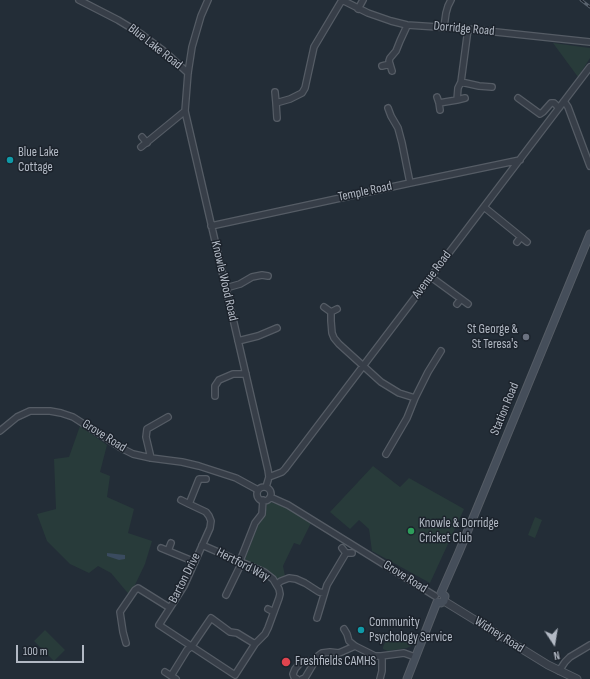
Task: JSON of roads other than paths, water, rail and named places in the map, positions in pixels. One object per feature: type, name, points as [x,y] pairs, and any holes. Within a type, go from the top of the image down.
[{"type":"main road","name":"Station Road","points":[[406,679],[590,234]]},
{"type":"street","name":"Blue Lake Road","points":[[79,0],[118,20],[141,34],[165,52],[188,73]]},
{"type":"street","name":"Knowle Wood Road","points":[[208,0],[200,16],[192,46],[185,111],[269,476],[266,487]]},
{"type":"street","points":[[276,103],[290,99],[302,93],[305,88],[314,48],[342,0]]},
{"type":"street","name":"Dorridge Road","points":[[342,0],[368,14],[407,24],[590,42]]},
{"type":"street","points":[[358,9],[363,0]]},
{"type":"street","points":[[444,27],[446,13],[451,0]]},
{"type":"street","points":[[392,71],[389,61],[396,51],[407,24]]},
{"type":"street","points":[[457,100],[468,29]]},
{"type":"street","points":[[382,66],[390,64]]},
{"type":"street","name":"Avenue Road","points":[[269,476],[282,472],[285,469],[590,67]]},
{"type":"street","points":[[461,82],[479,89],[492,87]]},
{"type":"street","points":[[275,92],[277,118]]},
{"type":"street","points":[[437,97],[440,110]]},
{"type":"street","points":[[439,103],[465,98]]},
{"type":"street","points":[[518,98],[540,114],[552,103],[559,108]]},
{"type":"street","points":[[564,101],[568,107],[590,166]]},
{"type":"street","points":[[388,108],[398,128],[410,182]]},
{"type":"street","points":[[141,147],[185,111]]},
{"type":"street","points":[[142,137],[147,143]]},
{"type":"street","name":"Temple Road","points":[[211,226],[410,182],[520,160]]},
{"type":"street","points":[[484,207],[527,242]]},
{"type":"street","points":[[517,242],[521,237]]},
{"type":"street","points":[[226,288],[240,284],[252,277],[262,275],[268,276]]},
{"type":"street","points":[[431,277],[459,301],[468,304]]},
{"type":"street","points":[[324,307],[334,310],[331,322],[332,333],[339,344],[381,382],[399,393],[415,398]]},
{"type":"street","points":[[238,341],[258,336],[277,328]]},
{"type":"street","points":[[386,454],[407,418],[428,372],[441,351]]},
{"type":"street","points":[[215,396],[215,386],[220,380],[233,374],[246,374]]},
{"type":"street","name":"Grove Road","points":[[0,431],[17,417],[30,411],[50,411],[61,413],[82,422],[121,448],[134,454],[199,466],[236,478],[258,490]]},
{"type":"street","points":[[151,458],[146,436],[147,429],[168,417]]},
{"type":"street","points":[[189,504],[200,478]]},
{"type":"street","points":[[263,487],[270,490],[271,494],[268,500],[261,500],[257,493],[258,490],[263,487]]},
{"type":"street","name":"Grove Road","points":[[270,497],[288,505],[439,598]]},
{"type":"street","name":"Barton Drive","points":[[181,500],[206,512],[211,522],[210,528],[184,586],[159,625],[192,646]]},
{"type":"street","points":[[226,595],[241,562],[255,523],[262,514],[263,500]]},
{"type":"street","points":[[168,551],[171,542]]},
{"type":"street","name":"Hertford Way","points":[[192,646],[235,675],[255,644],[265,634],[271,611],[278,604],[280,594],[277,584],[264,572],[202,545]]},
{"type":"street","points":[[161,548],[194,562]]},
{"type":"street","points":[[317,618],[322,611],[324,593],[327,585],[349,553],[342,548]]},
{"type":"street","points":[[277,584],[289,578],[296,579],[319,592],[324,593]]},
{"type":"street","points":[[126,643],[120,612],[135,590],[138,588],[170,608]]},
{"type":"street","name":"Widney Road","points":[[439,598],[543,662],[577,679]]},
{"type":"street","points":[[165,672],[173,677],[187,650],[192,646],[211,618],[230,632],[237,633],[255,644]]},
{"type":"street","points":[[344,630],[349,641],[355,646],[374,656],[404,653],[415,657]]},
{"type":"street","points":[[559,671],[570,657],[590,645]]},
{"type":"street","points":[[302,679],[305,678],[318,656],[322,653],[339,653],[355,646]]},
{"type":"street","points":[[380,679],[382,671],[382,656]]},
{"type":"street","points":[[297,679],[293,674],[301,662],[315,661]]},
{"type":"water","points":[[107,553],[125,555],[125,559],[119,560],[107,556]]},
{"type":"railway","points":[[581,0],[590,7]]},
{"type":"place","name":"Blue Lake Cottage","points":[[10,160]]},
{"type":"place","name":"St George & St Teresa's","points":[[526,337]]},
{"type":"place","name":"Knowle & Dorridge Cricket Club","points":[[411,531]]},
{"type":"place","name":"Community Psychology Service","points":[[361,630]]},
{"type":"place","name":"Freshfields CAMHS","points":[[286,662]]}]
